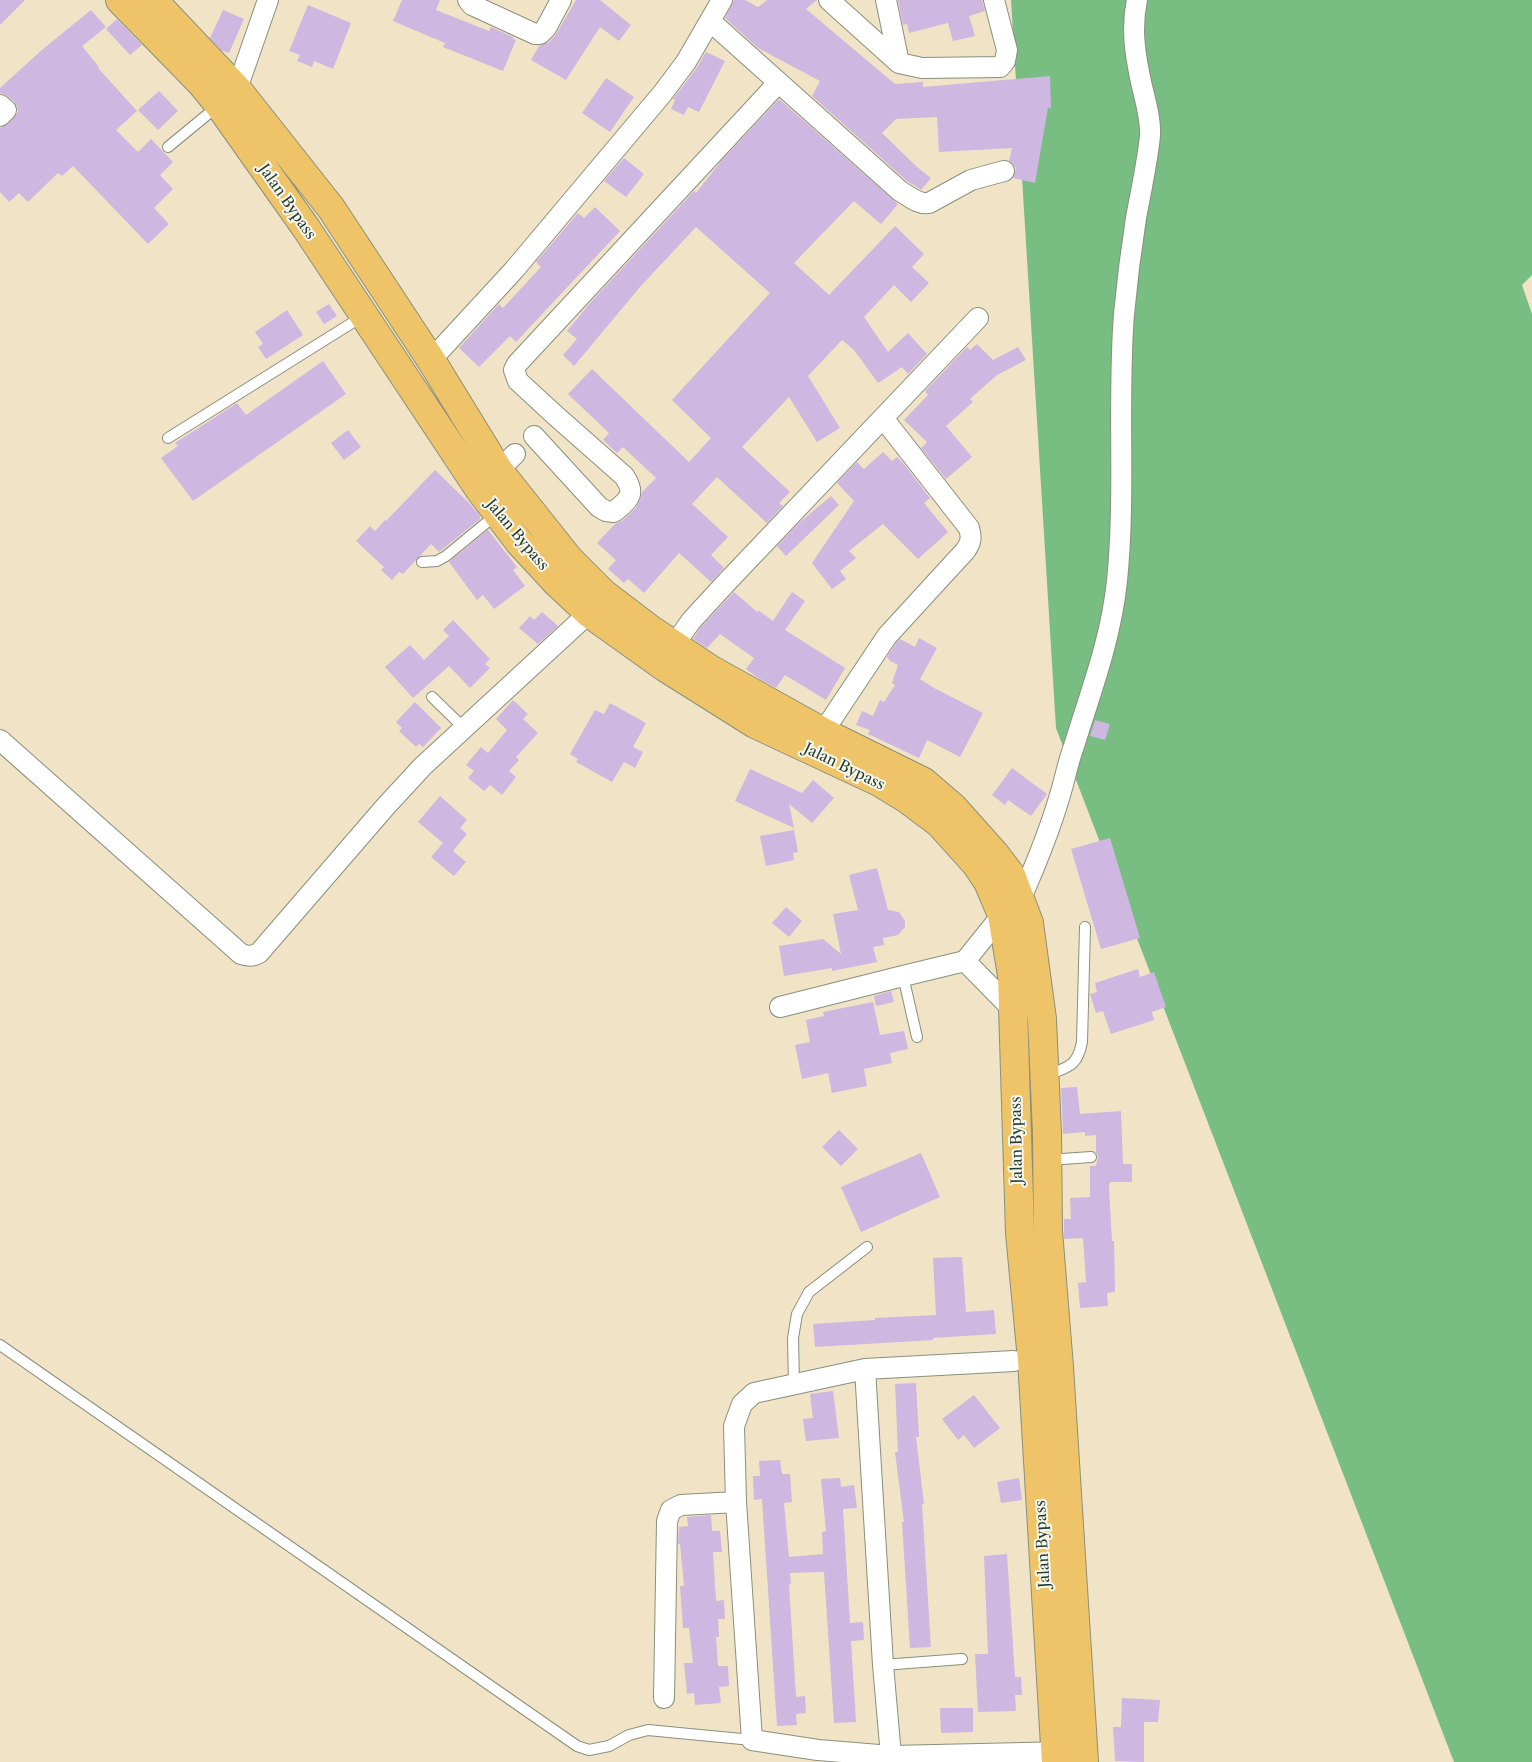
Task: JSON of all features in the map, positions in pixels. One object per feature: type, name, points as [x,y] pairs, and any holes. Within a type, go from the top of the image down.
[{"type":"highway","name":"Jalan Bypass","points":[[120,0],[201,83],[228,97],[306,228],[479,489],[497,514],[538,562],[589,613],[666,668],[755,724],[879,782],[907,799],[939,823],[976,864],[997,900],[1011,906],[1029,922],[1042,1019],[1048,1160],[1048,1231],[1060,1367],[1084,1757]]},
{"type":"highway","name":"Jalan Bypass","points":[[153,0],[228,97],[331,208],[431,360],[518,452],[569,559],[604,594],[710,669],[824,732],[924,782],[953,806],[1011,875],[1023,1361],[1056,1757]]},
{"type":"highway","points":[[1020,1233],[1048,1231]]},
{"type":"street","points":[[228,97],[268,0]]},
{"type":"street","points":[[468,0],[472,5],[535,34],[540,34],[546,28],[561,0]]},
{"type":"street","points":[[431,360],[514,270],[662,94],[686,62],[722,0]]},
{"type":"street","points":[[829,0],[899,63],[922,68],[1000,67],[1005,61],[1007,50],[994,0]]},
{"type":"street","points":[[886,0],[899,63]]},
{"type":"street","points":[[780,1007],[965,961],[1011,906],[1044,845],[1102,662],[1115,596],[1122,505],[1120,394],[1124,314],[1136,221],[1150,136],[1147,106],[1133,37],[1133,20],[1137,0]]},
{"type":"street","points":[[710,21],[900,191],[923,204],[928,204],[971,180],[1004,171]]},
{"type":"street","points":[[518,452],[606,511],[614,512],[629,499],[629,484],[624,476],[518,381],[514,370],[517,364],[778,83]]},
{"type":"street","points":[[0,105],[6,110],[0,116]]},
{"type":"street","points":[[674,645],[691,621],[725,584],[978,318]]},
{"type":"street","points":[[479,489],[556,416]]},
{"type":"street","points":[[824,732],[887,636],[965,551],[970,545],[972,537],[969,528],[883,418]]},
{"type":"street","points":[[0,740],[241,954],[254,956],[259,953],[423,766],[589,613]]},
{"type":"street","points":[[965,961],[1014,1011]]},
{"type":"street","points":[[1023,1361],[865,1369],[754,1393],[742,1404],[734,1426],[736,1502],[752,1740],[818,1756],[891,1756],[925,1759],[1084,1757]]},
{"type":"street","points":[[865,1369],[883,1664],[891,1756]]},
{"type":"street","points":[[664,1698],[667,1521],[671,1510],[681,1505],[736,1502]]},
{"type":"lane","points":[[168,147],[228,97]]},
{"type":"lane","points":[[168,438],[364,316]]},
{"type":"lane","points":[[422,562],[437,561],[446,556],[497,514]]},
{"type":"lane","points":[[432,697],[464,728]]},
{"type":"lane","points":[[1044,1076],[1075,1064],[1080,1053],[1082,1042],[1085,927]]},
{"type":"lane","points":[[903,976],[917,1037]]},
{"type":"lane","points":[[1048,1160],[1092,1157]]},
{"type":"lane","points":[[794,1384],[794,1338],[797,1314],[809,1292],[867,1246]]},
{"type":"lane","points":[[0,1345],[577,1746],[588,1750],[609,1746],[629,1735],[648,1730],[752,1740]]},
{"type":"lane","points":[[883,1664],[962,1658]]},
{"type":"green space","points":[[1011,0],[1532,0],[1532,275],[1522,285],[1532,314],[1532,1762],[1454,1762],[1056,728]]},
{"type":"building","points":[[0,0],[25,0],[0,25]]},
{"type":"building","points":[[402,0],[440,0],[436,10],[489,31],[491,27],[513,37],[516,40],[503,71],[443,47],[445,43],[393,21]]},
{"type":"building","points":[[576,0],[600,0],[631,25],[619,41],[600,27],[566,80],[531,60],[539,46],[548,43],[555,36]]},
{"type":"building","points":[[734,0],[745,0],[758,7],[767,0],[817,0],[806,9],[895,84],[923,82],[923,87],[1050,76],[1051,108],[1048,108],[1035,183],[1013,178],[1016,168],[1009,161],[1012,148],[939,152],[937,117],[896,119],[882,133],[931,178],[921,190],[907,181],[812,96],[820,81],[758,48],[725,18]]},
{"type":"building","points":[[898,0],[982,0],[985,11],[969,16],[975,36],[953,41],[948,23],[909,33],[907,24],[903,25]]},
{"type":"building","points":[[308,5],[351,23],[333,69],[314,61],[312,67],[297,61],[300,55],[289,51]]},
{"type":"building","points":[[91,10],[106,27],[82,46],[98,68],[137,111],[116,130],[138,152],[151,139],[173,162],[160,175],[173,189],[154,208],[169,224],[148,244],[73,166],[62,176],[58,173],[28,202],[19,193],[9,202],[0,192],[0,128],[8,124],[18,112],[14,101],[0,93],[0,88],[43,49]]},
{"type":"building","points":[[223,10],[244,19],[229,53],[221,50],[210,38]]},
{"type":"building","points":[[117,19],[142,45],[130,55],[106,29]]},
{"type":"building","points":[[706,52],[725,61],[699,112],[688,107],[684,115],[671,109],[675,100],[673,99],[696,69]]},
{"type":"building","points":[[606,78],[634,97],[610,132],[582,113]]},
{"type":"building","points":[[159,91],[178,111],[158,130],[138,110]]},
{"type":"building","points":[[779,99],[898,204],[881,224],[854,201],[794,263],[829,295],[895,226],[924,254],[912,267],[929,283],[911,302],[894,285],[864,317],[888,352],[908,333],[927,354],[908,374],[902,367],[878,383],[854,350],[842,340],[808,376],[840,428],[817,442],[789,397],[742,447],[790,492],[779,503],[783,506],[767,523],[717,477],[692,504],[728,537],[711,555],[724,568],[711,582],[679,553],[644,593],[628,579],[624,583],[608,569],[616,560],[597,543],[615,524],[622,521],[635,509],[642,492],[656,478],[623,447],[617,453],[603,440],[609,433],[568,394],[592,369],[689,462],[711,438],[672,400],[770,293],[696,227],[640,287],[574,366],[563,355],[577,339],[567,331],[591,302],[694,191],[696,193],[722,160]]},
{"type":"building","points":[[624,158],[644,174],[626,197],[604,181]]},
{"type":"building","points":[[595,207],[620,231],[516,342],[510,336],[479,367],[459,348],[499,304],[503,308],[541,267],[536,262],[578,213],[584,218]]},
{"type":"building","points":[[329,304],[337,316],[324,324],[316,312]]},
{"type":"building","points":[[287,310],[303,335],[266,359],[258,347],[263,344],[255,332]]},
{"type":"building","points":[[977,344],[993,360],[1018,347],[1026,360],[997,375],[970,399],[973,402],[946,426],[972,457],[946,479],[921,448],[927,442],[904,420],[928,395],[925,391],[967,347],[970,350]]},
{"type":"building","points":[[323,361],[346,394],[193,501],[161,458],[178,446],[175,443],[237,403],[246,415]]},
{"type":"building","points":[[348,430],[361,447],[344,460],[331,443]]},
{"type":"building","points":[[883,452],[892,461],[897,457],[903,463],[930,498],[924,503],[948,532],[918,559],[883,524],[849,551],[856,558],[840,571],[846,579],[832,589],[812,563],[854,501],[837,483],[857,462],[864,469]]},
{"type":"building","points":[[435,470],[471,505],[480,516],[480,519],[439,552],[431,544],[403,574],[399,572],[392,580],[381,570],[384,567],[356,541],[370,526],[375,531]]},
{"type":"building","points":[[831,496],[839,505],[786,556],[777,546],[799,523]]},
{"type":"building","points":[[488,530],[517,567],[513,570],[525,586],[494,609],[483,595],[477,600],[449,562]]},
{"type":"building","points":[[734,592],[757,612],[758,610],[773,621],[792,592],[805,601],[785,630],[845,668],[826,700],[785,675],[776,688],[758,678],[746,669],[754,658],[720,634],[707,648],[693,639],[700,628]]},
{"type":"building","points":[[542,612],[558,626],[538,644],[519,628],[530,616],[534,620]]},
{"type":"building","points":[[453,620],[490,659],[485,664],[490,668],[470,688],[449,666],[413,698],[385,667],[410,645],[424,660],[449,636],[443,630]]},
{"type":"building","points":[[919,638],[937,648],[920,679],[983,713],[960,757],[927,740],[919,758],[868,734],[870,730],[856,725],[862,711],[873,716],[880,700],[884,702],[895,685],[892,683],[898,665],[887,657],[896,643],[900,639],[915,647]]},
{"type":"building","points":[[513,700],[528,714],[523,719],[538,733],[516,757],[519,760],[509,771],[516,777],[502,795],[490,785],[484,791],[468,778],[474,771],[466,765],[481,747],[488,753],[507,730],[496,719]]},
{"type":"building","points":[[415,702],[441,728],[423,747],[419,744],[416,747],[399,731],[402,728],[396,722]]},
{"type":"building","points":[[610,703],[646,723],[633,747],[643,752],[635,768],[624,762],[612,782],[576,762],[578,759],[570,754],[595,710],[604,714]]},
{"type":"building","points":[[1095,720],[1110,724],[1105,740],[1090,736]]},
{"type":"building","points":[[1012,768],[1047,794],[1031,816],[1008,800],[1005,805],[992,795]]},
{"type":"building","points":[[750,769],[802,793],[813,780],[834,798],[812,823],[789,804],[794,828],[735,801]]},
{"type":"building","points":[[440,796],[467,820],[460,828],[467,834],[453,851],[466,862],[454,876],[431,857],[443,843],[418,822]]},
{"type":"building","points":[[794,830],[798,852],[793,853],[794,860],[766,866],[760,836]]},
{"type":"building","points":[[1110,838],[1140,938],[1101,949],[1071,849]]},
{"type":"building","points":[[877,868],[888,910],[899,912],[905,921],[905,927],[898,935],[883,938],[884,945],[873,947],[877,962],[832,971],[832,968],[784,976],[779,946],[823,939],[841,954],[833,914],[858,910],[849,875]]},
{"type":"building","points":[[786,907],[802,921],[789,937],[772,923]]},
{"type":"building","points":[[1138,969],[1140,977],[1154,972],[1166,1007],[1152,1012],[1154,1020],[1111,1034],[1103,1011],[1096,1013],[1090,994],[1097,992],[1095,983]]},
{"type":"building","points":[[891,991],[894,1002],[876,1006],[874,996]]},
{"type":"building","points":[[873,1002],[880,1035],[904,1031],[908,1049],[890,1053],[892,1063],[864,1069],[867,1086],[832,1093],[828,1073],[802,1079],[795,1045],[810,1042],[806,1020],[824,1016],[823,1012]]},
{"type":"building","points":[[1077,1087],[1080,1114],[1121,1111],[1123,1164],[1132,1164],[1132,1182],[1110,1182],[1115,1292],[1107,1293],[1108,1306],[1080,1308],[1078,1283],[1086,1282],[1083,1238],[1064,1239],[1064,1219],[1071,1219],[1070,1198],[1090,1197],[1090,1166],[1096,1166],[1098,1157],[1096,1152],[1096,1135],[1085,1136],[1085,1132],[1063,1134],[1061,1088]]},
{"type":"building","points":[[839,1130],[858,1149],[841,1166],[822,1147]]},
{"type":"building","points":[[921,1153],[940,1197],[861,1232],[841,1187]]},
{"type":"building","points":[[962,1257],[966,1312],[994,1310],[996,1334],[815,1347],[813,1324],[936,1315],[933,1258]]},
{"type":"building","points":[[916,1383],[919,1437],[916,1437],[924,1504],[922,1504],[931,1647],[910,1648],[902,1522],[904,1522],[895,1452],[898,1452],[895,1384]]},
{"type":"building","points":[[833,1391],[839,1438],[806,1441],[803,1419],[813,1418],[810,1394]]},
{"type":"building","points":[[974,1395],[1000,1428],[974,1448],[964,1435],[958,1440],[942,1419]]},
{"type":"building","points":[[780,1460],[782,1474],[790,1474],[792,1502],[784,1503],[789,1557],[823,1554],[822,1532],[826,1531],[821,1479],[840,1478],[841,1487],[854,1485],[857,1508],[843,1509],[850,1623],[863,1622],[864,1640],[851,1641],[856,1722],[834,1723],[824,1572],[790,1573],[791,1584],[789,1585],[796,1697],[805,1696],[806,1713],[796,1714],[797,1725],[777,1726],[762,1499],[754,1500],[753,1476],[760,1476],[759,1461]]},
{"type":"building","points":[[1019,1478],[1022,1500],[1001,1503],[997,1482]]},
{"type":"building","points":[[711,1515],[712,1531],[720,1531],[722,1552],[713,1552],[716,1601],[724,1600],[725,1619],[718,1619],[719,1637],[716,1637],[718,1666],[728,1666],[729,1686],[719,1687],[721,1703],[695,1705],[694,1693],[687,1694],[684,1663],[693,1663],[689,1628],[683,1628],[680,1586],[684,1586],[680,1544],[678,1544],[679,1527],[688,1526],[687,1517]]},
{"type":"building","points":[[1007,1554],[1015,1677],[1021,1677],[1022,1695],[1015,1695],[1016,1711],[978,1712],[975,1654],[988,1654],[984,1556]]},
{"type":"building","points":[[1122,1698],[1160,1700],[1158,1722],[1144,1722],[1144,1762],[1115,1761],[1113,1727],[1121,1727]]},
{"type":"building","points":[[940,1708],[973,1708],[973,1732],[941,1733]]}]
